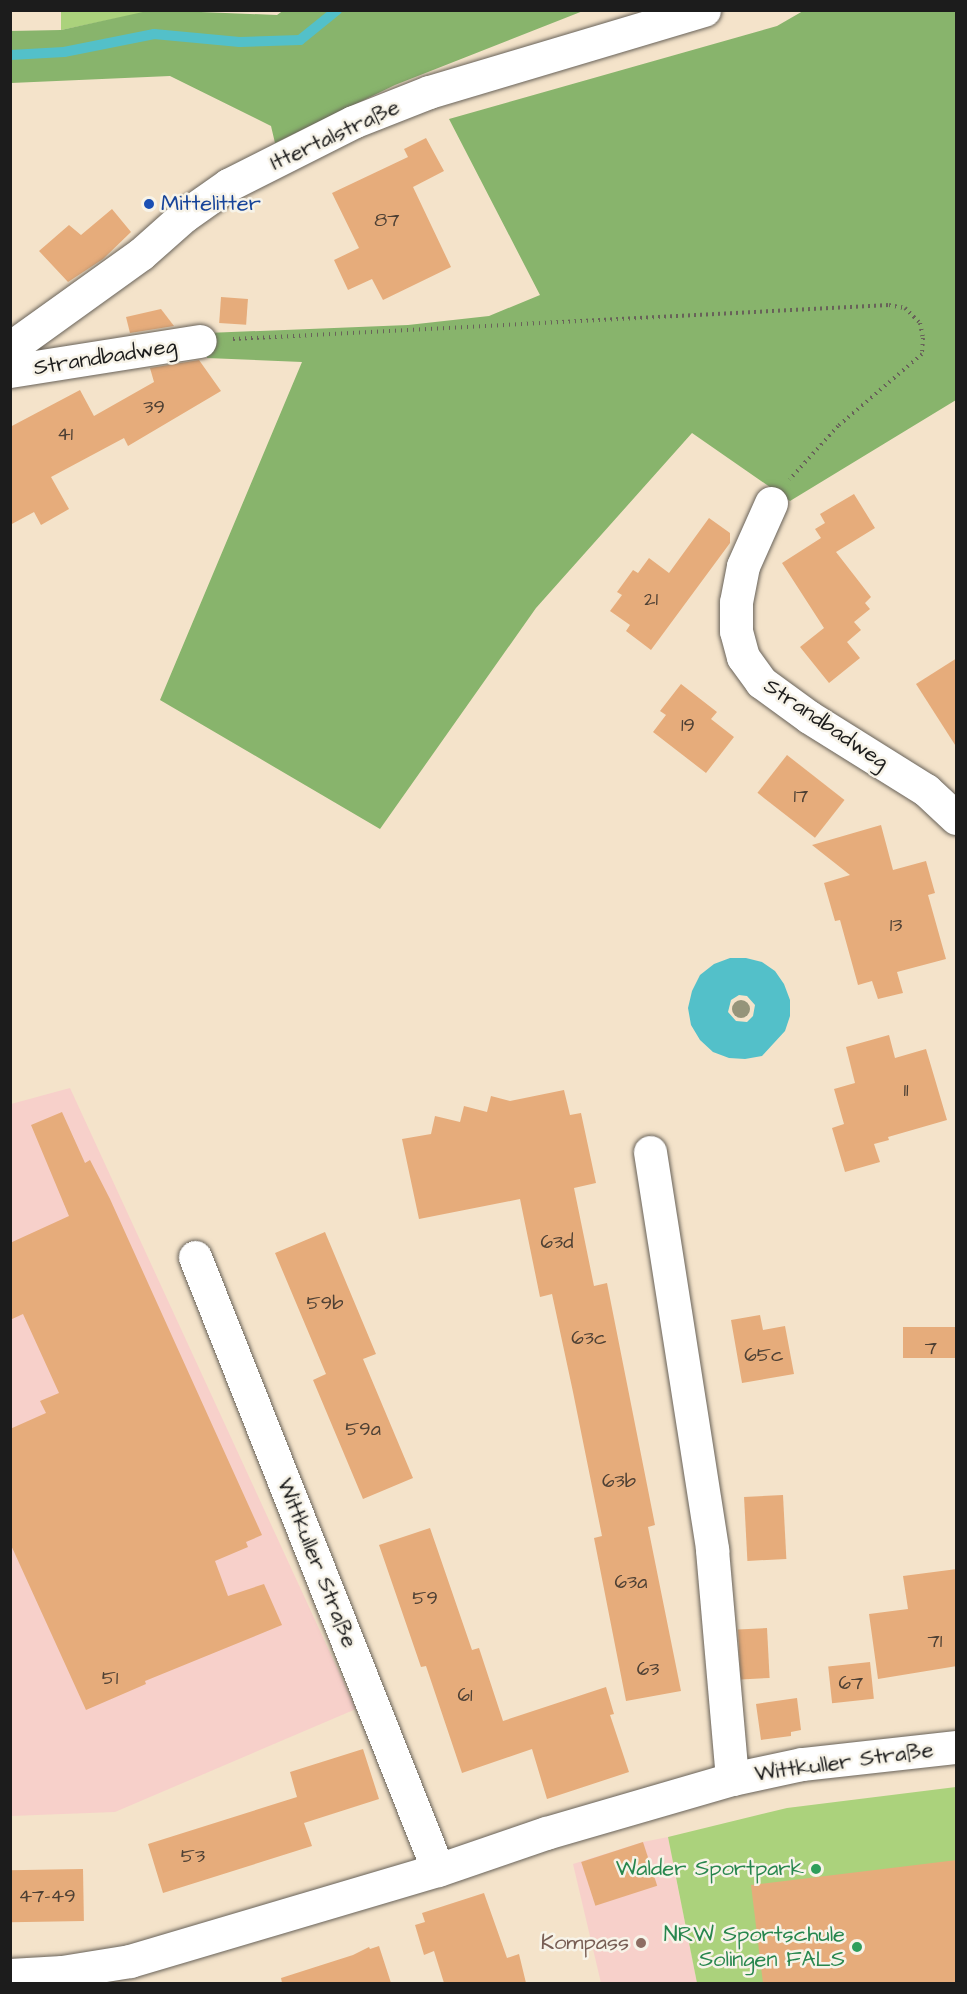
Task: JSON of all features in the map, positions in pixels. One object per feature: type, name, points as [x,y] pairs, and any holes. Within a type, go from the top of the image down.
[{"type":"street","name":"Ittertalstraße","points":[[10,348],[141,254],[183,216],[228,185],[353,122],[429,92],[704,10]]},
{"type":"street","name":"Strandbadweg","points":[[10,371],[200,341]]},
{"type":"street","name":"Strandbadweg","points":[[771,503],[743,566],[736,602],[736,631],[743,657],[761,682],[809,717],[926,790],[957,818]]},
{"type":"street","name":"Wittkuller Straße","points":[[650,1152],[712,1551],[732,1779]]},
{"type":"street","name":"Wittkuller Straße","points":[[195,1257],[438,1870]]},
{"type":"street","name":"Wittkuller Straße","points":[[10,1975],[62,1972],[130,1961],[438,1870],[546,1833],[732,1779],[802,1764],[957,1747]]},
{"type":"path","points":[[200,341],[889,305],[905,308],[920,323],[923,338],[922,354],[838,426],[800,466],[771,503]]},
{"type":"shaded area","points":[[70,1088],[356,1709],[115,1812],[11,1816],[11,1104]]},
{"type":"shaded area","name":"Kompass","points":[[668,1837],[697,1983],[601,1983],[573,1864],[643,1842]]},
{"type":"green space","points":[[152,10],[277,15],[284,10],[583,11],[395,85],[275,143],[271,126],[170,76],[11,83],[10,31],[61,30]]},
{"type":"green space","points":[[61,11],[152,11],[61,30]]},
{"type":"green space","points":[[803,11],[956,11],[956,400],[790,501],[692,433],[536,608],[380,829],[160,700],[302,362],[207,358],[207,333],[408,325],[489,316],[540,295],[449,119],[777,26]]},
{"type":"green space","name":"Walder Sportpark","points":[[956,1787],[956,1983],[697,1983],[668,1837],[787,1808]]},
{"type":"water","points":[[730,958],[746,958],[762,962],[775,971],[784,984],[790,1000],[790,1016],[785,1031],[762,1056],[745,1059],[729,1058],[713,1052],[700,1040],[691,1025],[688,1008],[692,991],[700,975],[714,964]],"holes":[[[739,995],[747,996],[755,1005],[753,1016],[747,1022],[736,1021],[728,1012],[731,1000]]]},
{"type":"building","points":[[426,138],[444,171],[413,187],[451,267],[383,300],[372,279],[348,290],[334,260],[359,248],[332,193],[408,157],[404,149]]},
{"type":"building","points":[[112,209],[131,232],[103,259],[68,282],[39,251],[69,225],[81,235]]},
{"type":"building","points":[[221,297],[248,299],[246,325],[219,323]]},
{"type":"building","points":[[161,309],[174,326],[130,333],[126,317]]},
{"type":"building","points":[[199,360],[221,391],[128,446],[124,438],[51,477],[69,509],[41,525],[34,512],[10,525],[10,427],[80,390],[94,416],[154,382],[150,368]]},
{"type":"building","points":[[854,494],[875,528],[836,552],[871,597],[865,603],[870,609],[854,622],[861,630],[847,642],[860,658],[829,683],[800,647],[824,628],[782,563],[821,538],[815,529],[825,523],[820,514]]},
{"type":"building","points":[[709,518],[730,533],[730,543],[651,650],[626,631],[630,625],[610,611],[622,595],[617,592],[633,570],[638,573],[649,558],[669,573]]},
{"type":"building","points":[[957,658],[957,748],[916,684]]},
{"type":"building","points":[[681,684],[717,712],[711,719],[734,737],[706,773],[653,732],[666,715],[660,711]]},
{"type":"building","points":[[787,755],[845,800],[815,838],[757,793]]},
{"type":"building","points":[[881,825],[893,870],[926,861],[935,893],[928,895],[946,959],[897,972],[903,993],[878,999],[872,981],[858,985],[840,920],[835,921],[824,883],[850,875],[812,845]]},
{"type":"building","points":[[889,1035],[895,1058],[926,1049],[947,1120],[888,1137],[889,1140],[874,1144],[880,1162],[845,1172],[832,1128],[844,1124],[834,1089],[855,1083],[846,1047]]},
{"type":"building","points":[[564,1090],[570,1115],[581,1113],[596,1183],[574,1188],[594,1286],[607,1283],[655,1525],[648,1527],[681,1691],[626,1701],[594,1538],[602,1536],[573,1392],[552,1294],[540,1297],[520,1199],[419,1219],[402,1139],[431,1134],[435,1116],[460,1122],[464,1106],[487,1112],[491,1096],[510,1101]]},
{"type":"building","points":[[62,1112],[85,1163],[90,1160],[110,1199],[262,1535],[246,1542],[248,1547],[215,1561],[228,1596],[264,1584],[282,1625],[145,1681],[146,1684],[86,1710],[10,1543],[10,1429],[46,1413],[40,1401],[59,1393],[23,1314],[10,1320],[10,1243],[69,1216],[31,1125]]},
{"type":"building","points":[[325,1232],[376,1354],[363,1359],[413,1478],[363,1499],[313,1380],[326,1374],[275,1253]]},
{"type":"building","points":[[760,1315],[763,1330],[785,1326],[794,1374],[742,1383],[731,1320]]},
{"type":"building","points":[[903,1327],[956,1327],[956,1358],[903,1358]]},
{"type":"building","points":[[783,1495],[786,1559],[747,1561],[744,1497]]},
{"type":"building","points":[[430,1528],[472,1650],[479,1648],[503,1721],[606,1687],[614,1714],[610,1715],[629,1772],[547,1799],[532,1749],[462,1773],[426,1666],[421,1667],[379,1545]]},
{"type":"building","points":[[957,1569],[957,1666],[878,1679],[869,1614],[908,1609],[903,1576]]},
{"type":"building","points":[[767,1628],[770,1678],[741,1679],[738,1630]]},
{"type":"building","points":[[870,1662],[874,1699],[832,1703],[828,1666]]},
{"type":"building","points":[[797,1698],[801,1730],[791,1732],[791,1736],[761,1740],[756,1704]]},
{"type":"building","points":[[363,1749],[379,1799],[304,1823],[312,1846],[163,1893],[148,1844],[297,1797],[290,1772]]},
{"type":"building","points":[[643,1842],[657,1886],[595,1906],[581,1862]]},
{"type":"building","name":"NRW Sportschule Solingen FALS","points":[[957,1860],[957,1983],[763,1983],[751,1885]]},
{"type":"building","points":[[83,1869],[84,1921],[11,1922],[10,1870]]},
{"type":"building","points":[[484,1893],[507,1958],[519,1954],[526,1983],[444,1983],[434,1951],[424,1955],[415,1925],[425,1922],[422,1913]]},
{"type":"building","points":[[379,1946],[391,1983],[282,1983],[281,1978],[353,1955],[369,1947],[370,1949]]},
{"type":"waterway","points":[[10,55],[64,52],[154,34],[240,42],[300,40],[337,10]]},
{"type":"place","name":"Mittelitter","points":[[149,204]]},
{"type":"place","name":"Walder Sportpark","points":[[816,1869]]},
{"type":"place","name":"Kompass","points":[[641,1943]]},
{"type":"place","name":"NRW Sportschule Solingen FALS","points":[[857,1947]]}]
